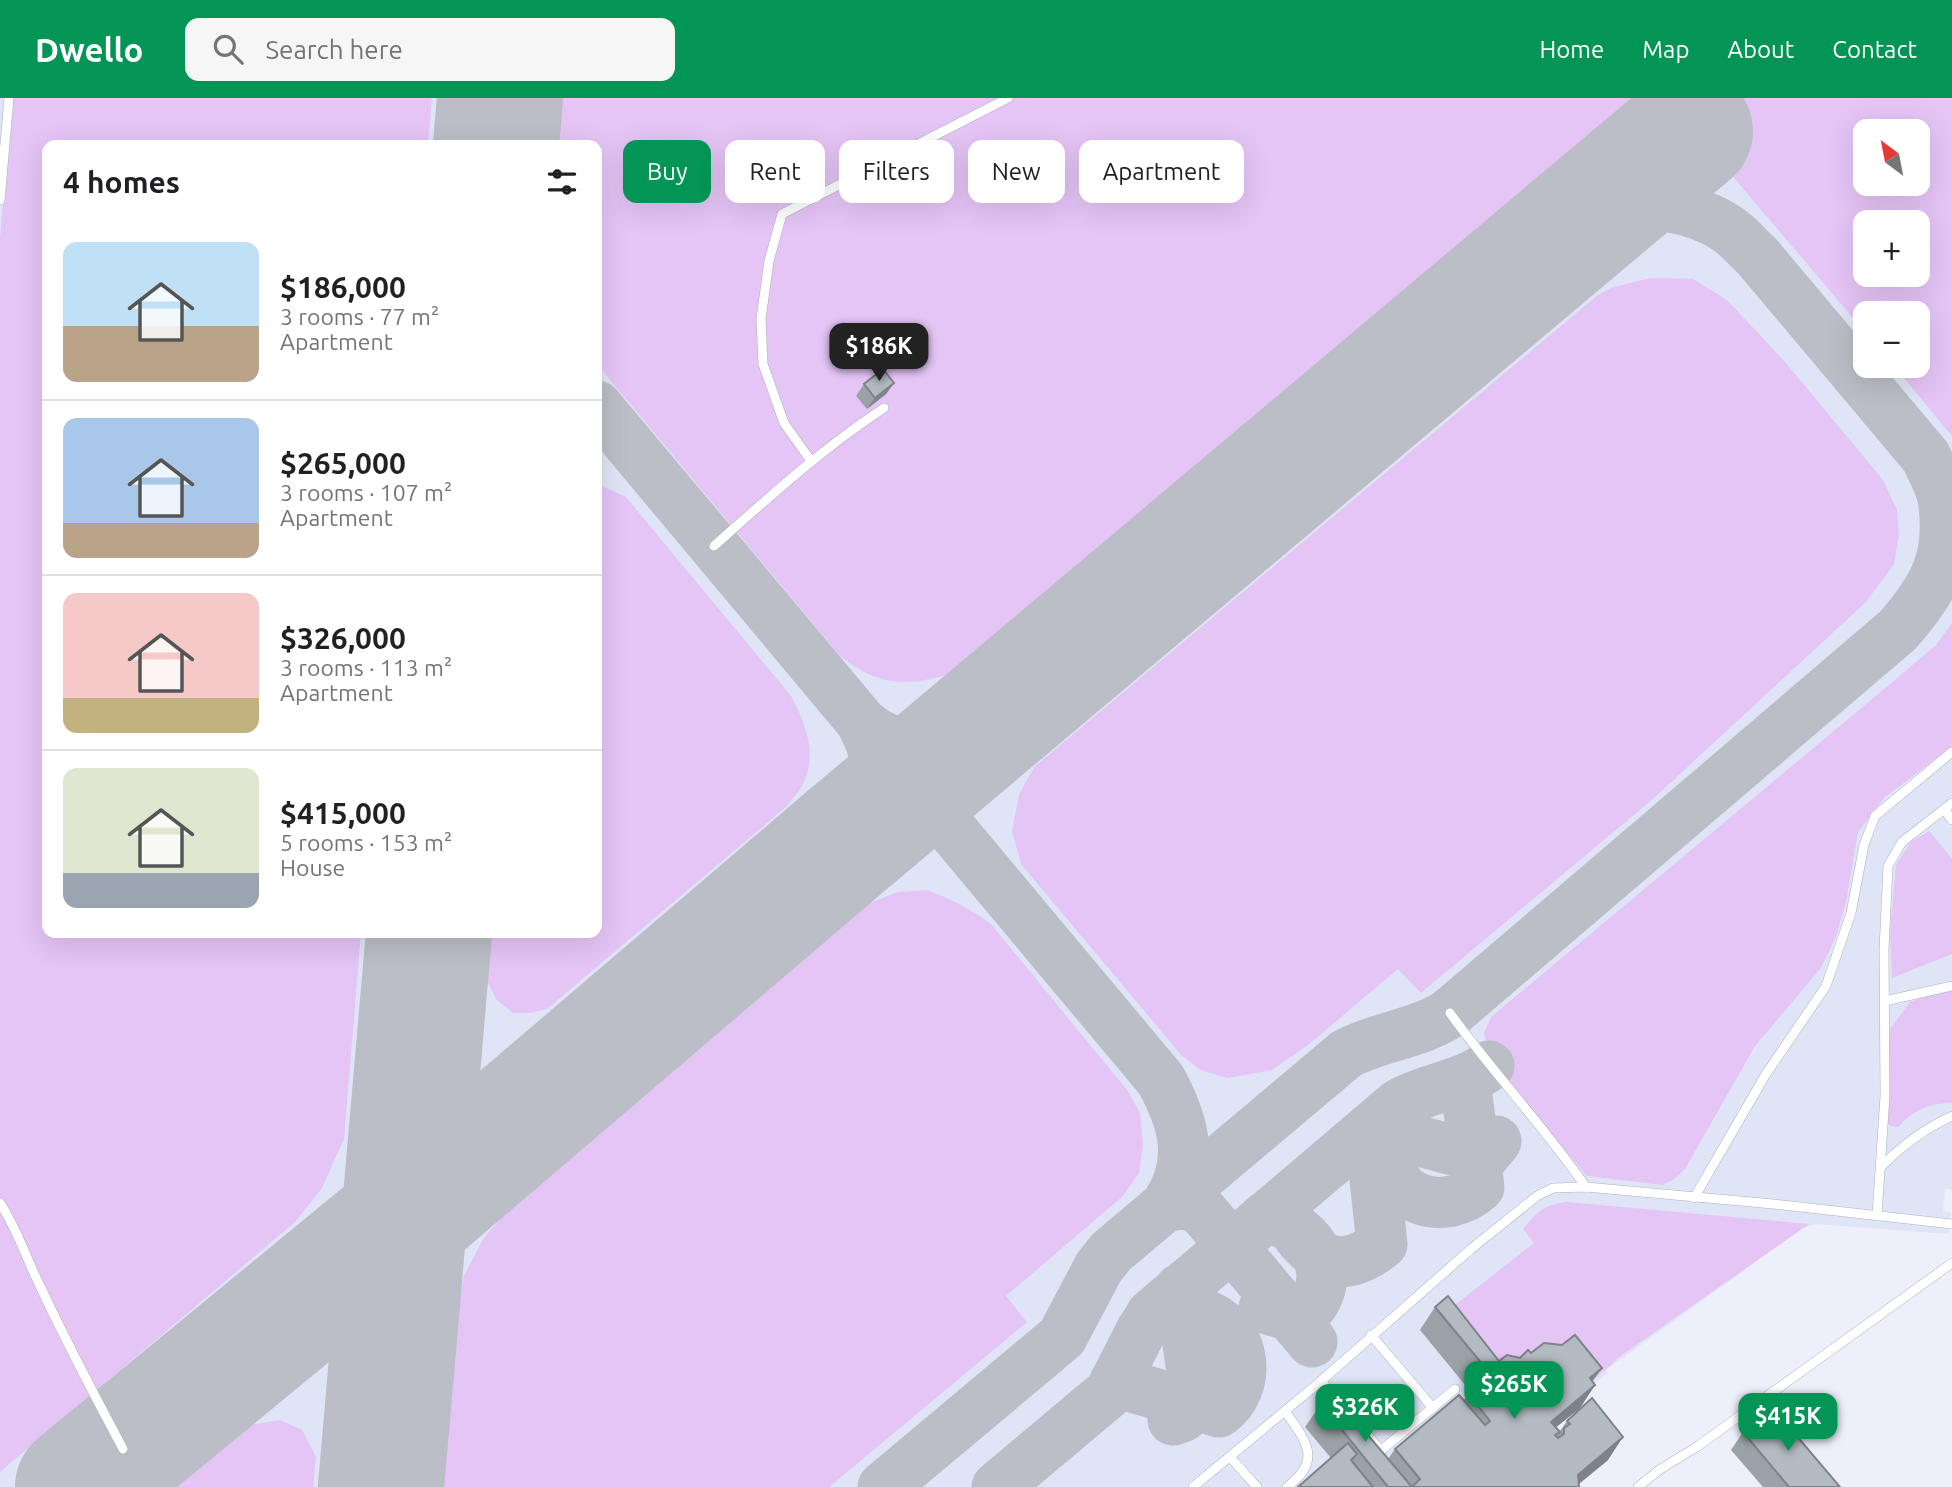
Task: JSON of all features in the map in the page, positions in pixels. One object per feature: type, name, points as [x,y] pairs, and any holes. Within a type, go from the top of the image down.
[{"type":"lane","points":[[0,200],[9,98]]},
{"type":"lane","points":[[811,461],[784,424],[763,363],[761,319],[769,261],[782,214],[1008,98]]},
{"type":"lane","points":[[714,546],[811,461],[850,430],[884,408]]},
{"type":"lane","points":[[1693,1198],[1766,1074],[1826,986],[1851,913],[1864,845],[1875,816],[1952,752]]},
{"type":"lane","points":[[1877,1215],[1885,1096],[1885,885],[1888,866],[1902,842],[1952,803]]},
{"type":"lane","points":[[1944,809],[1952,820]]},
{"type":"lane","points":[[1885,1001],[1952,986]]},
{"type":"lane","points":[[1450,1013],[1483,1059],[1565,1157],[1586,1187]]},
{"type":"lane","points":[[1881,1167],[1912,1139],[1952,1116]]},
{"type":"lane","points":[[1193,1487],[1321,1381],[1471,1249],[1537,1196],[1553,1188],[1586,1187],[1773,1203],[1952,1224]]},
{"type":"lane","points":[[0,1203],[16,1230],[40,1287],[123,1449]]},
{"type":"lane","points":[[1638,1487],[1952,1263]]},
{"type":"lane","points":[[1888,1292],[1895,1303]]},
{"type":"lane","points":[[1371,1335],[1433,1408]]},
{"type":"lane","points":[[1321,1381],[1381,1451]]},
{"type":"lane","points":[[1366,1463],[1455,1389]]},
{"type":"lane","points":[[1285,1411],[1305,1440],[1309,1451],[1308,1464],[1300,1477],[1287,1487]]},
{"type":"lane","points":[[1230,1457],[1257,1487]]},
{"type":"shaded area","points":[[0,98],[1952,98],[1952,1190],[1945,1189],[1943,1211],[1951,1213],[1948,1234],[1816,1224],[1803,1228],[1606,1370],[1608,1373],[1592,1386],[1580,1408],[1536,1445],[1575,1487],[0,1487]]},
{"type":"shaded area","points":[[12,98],[432,98],[428,140],[42,140],[42,938],[361,938],[344,1139],[322,1188],[295,1222],[0,1472],[0,238]]},
{"type":"shaded area","points":[[559,98],[1632,98],[947,675],[904,682],[866,673],[840,656],[602,370],[602,140],[555,140]]},
{"type":"shaded area","points":[[1666,98],[1952,98],[1952,436],[1904,378],[1930,378],[1930,301],[1853,301],[1853,318]]},
{"type":"shaded area","points":[[1650,278],[1693,279],[1727,300],[1786,363],[1883,480],[1897,510],[1899,534],[1894,564],[1866,602],[1654,798],[1421,993],[1398,969],[1308,1045],[1272,1070],[1227,1078],[1201,1070],[1182,1056],[1021,864],[1012,831],[1019,795],[1034,767],[1598,295],[1611,288]]},
{"type":"shaded area","points":[[602,486],[626,497],[791,696],[808,738],[807,772],[803,784],[787,806],[547,1009],[513,1013],[496,999],[486,979],[488,938],[602,938]]},
{"type":"shaded area","points":[[1952,623],[1952,746],[1884,798],[1858,832],[1846,902],[1836,936],[1821,968],[1755,1046],[1685,1169],[1674,1179],[1663,1185],[1587,1176],[1489,1059],[1484,1033],[1491,1017],[1936,645]]},
{"type":"shaded area","points":[[1929,831],[1952,859],[1952,954],[1892,978],[1890,932],[1896,865],[1911,842]]},
{"type":"shaded area","points":[[927,890],[960,905],[991,924],[1127,1090],[1140,1113],[1143,1145],[1139,1173],[1123,1196],[1006,1296],[1027,1322],[829,1487],[442,1487],[456,1312],[464,1276],[483,1239],[500,1219],[870,903],[898,892]]},
{"type":"shaded area","points":[[1952,989],[1952,1103],[1929,1106],[1910,1116],[1898,1127],[1890,1126],[1886,1122],[1890,1029],[1910,1002]]},
{"type":"shaded area","points":[[1568,1202],[1809,1224],[1622,1355],[1588,1385],[1505,1376],[1437,1319],[1534,1243],[1523,1229],[1537,1213],[1552,1205]]},
{"type":"shaded area","points":[[280,1420],[302,1430],[316,1457],[313,1487],[176,1487],[249,1425]]},
{"type":"building","points":[[883,369],[894,383],[875,398],[864,384]]},
{"type":"building","points":[[1448,1296],[1499,1361],[1507,1355],[1520,1358],[1528,1350],[1531,1353],[1544,1343],[1562,1345],[1575,1335],[1602,1368],[1590,1378],[1595,1385],[1551,1422],[1560,1432],[1555,1435],[1558,1438],[1570,1424],[1567,1421],[1592,1398],[1623,1437],[1578,1475],[1579,1487],[1412,1487],[1420,1479],[1395,1449],[1459,1395],[1485,1425],[1490,1421],[1474,1401],[1476,1382],[1488,1371],[1435,1307]]},
{"type":"building","points":[[1333,1394],[1412,1487],[1388,1487],[1321,1404]]},
{"type":"building","points":[[1773,1408],[1840,1487],[1789,1487],[1743,1432]]},
{"type":"building","points":[[1348,1443],[1357,1454],[1351,1460],[1373,1487],[1298,1487]]},
{"type":"taxiway","points":[[883,1487],[1062,1337],[1099,1267],[1111,1252],[1346,1054],[1425,1026],[1450,1013],[1898,630],[1931,585],[1942,555],[1945,519],[1942,493],[1926,457],[1757,256],[1729,230],[1701,215],[1670,207],[1606,202]]},
{"type":"taxiway","points":[[602,412],[1161,1080],[1176,1112],[1183,1144],[1180,1175],[1165,1207],[1186,1205],[1204,1213],[1312,1342]]},
{"type":"taxiway","points":[[863,724],[877,734],[903,744],[930,745],[974,733]]},
{"type":"taxiway","points":[[846,841],[864,814],[875,787],[875,759],[864,728]]},
{"type":"taxiway","points":[[997,1487],[1110,1392],[1153,1313],[1399,1104],[1468,1078],[1489,1066]]},
{"type":"taxiway","points":[[1403,1102],[1388,1141],[1387,1154],[1391,1170],[1399,1184],[1422,1200],[1451,1201],[1479,1187],[1465,1081]]},
{"type":"taxiway","points":[[1371,1128],[1482,1158],[1496,1141]]},
{"type":"taxiway","points":[[1297,1234],[1317,1254],[1337,1262],[1359,1258],[1382,1244],[1371,1143]]},
{"type":"taxiway","points":[[1264,1218],[1283,1223],[1298,1231],[1310,1243],[1318,1257],[1322,1273],[1320,1289],[1313,1304],[1299,1318],[1264,1308]]},
{"type":"taxiway","points":[[1173,1420],[1197,1406],[1180,1289]]},
{"type":"taxiway","points":[[1115,1382],[1219,1412],[1230,1402],[1237,1390],[1241,1362],[1232,1336],[1222,1325],[1210,1317],[1196,1313],[1151,1315]]},
{"type":"runway","points":[[496,140],[500,98]]},
{"type":"runway","points":[[78,1487],[405,1218],[846,841],[1690,131]]},
{"type":"runway","points":[[381,1487],[429,938]]}]
